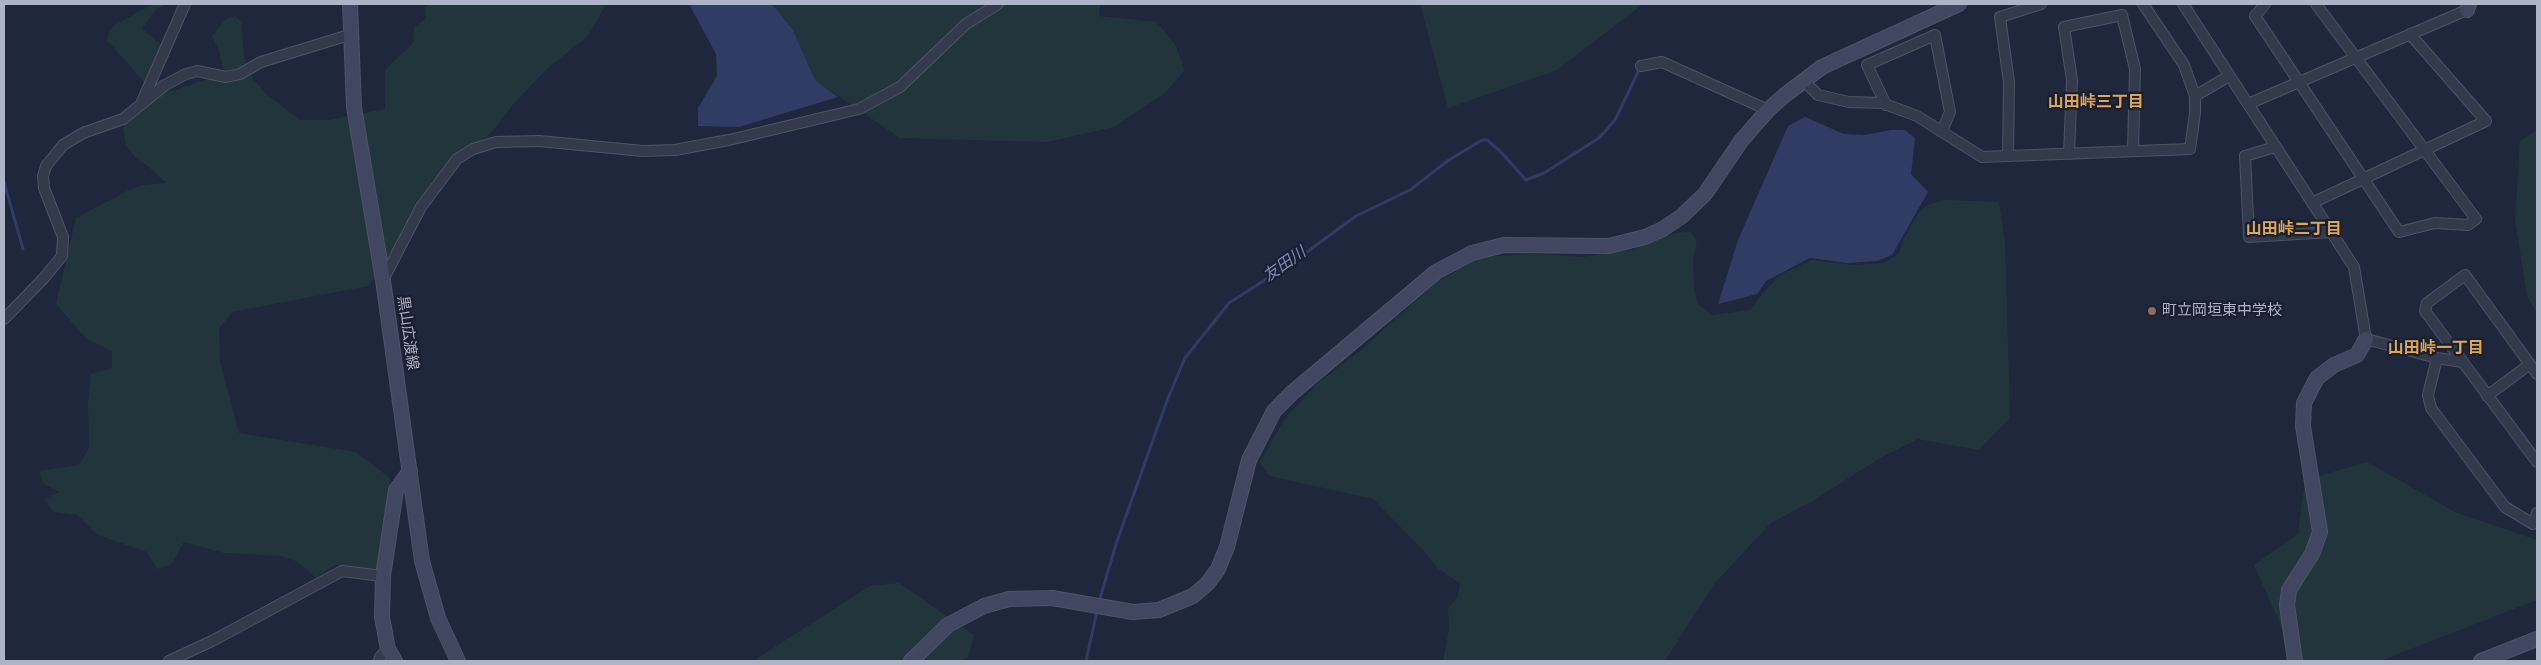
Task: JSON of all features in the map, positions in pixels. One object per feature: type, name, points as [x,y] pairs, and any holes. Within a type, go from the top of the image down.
[{"type":"street","points":[[142,104],[185,4]]},
{"type":"street","name":"黒山広渡線","points":[[350,4],[349,35],[354,107],[383,280],[422,561],[446,640],[458,661]]},
{"type":"street","points":[[383,280],[421,207],[457,159],[473,149],[496,142],[539,141],[644,152],[675,150],[729,140],[859,109],[900,87],[966,24],[998,4]]},
{"type":"street","points":[[911,661],[948,625],[984,606],[1010,599],[1052,598],[1133,612],[1159,610],[1193,596],[1218,569],[1227,547],[1249,460],[1274,411],[1300,386],[1436,272],[1472,253],[1504,245],[1609,246],[1645,237],[1663,229],[1682,216],[1705,194],[1741,141],[1768,110],[1804,81],[1822,68],[1868,44],[1959,4]]},
{"type":"street","points":[[2008,156],[2008,82],[2000,17],[2040,4]]},
{"type":"street","points":[[1804,81],[1818,95],[1850,102],[1886,104],[1917,116],[1982,157],[2190,149],[2195,96],[2184,65],[2143,4]]},
{"type":"street","points":[[2183,4],[2354,268],[2366,338],[2357,355],[2334,365],[2318,378],[2304,403],[2302,426],[2320,532],[2312,554],[2289,590],[2288,621],[2295,661]]},
{"type":"street","points":[[2265,4],[2255,16],[2399,232],[2435,223],[2468,225],[2476,219],[2316,4]]},
{"type":"street","points":[[2248,104],[2357,58],[2468,7]]},
{"type":"street","points":[[2069,154],[2072,80],[2064,27],[2122,14],[2135,69],[2133,151]]},
{"type":"street","points":[[2312,203],[2486,121],[2410,34]]},
{"type":"street","points":[[4,319],[44,278],[62,256],[63,237],[60,225],[44,188],[43,176],[46,166],[63,145],[83,133],[123,119],[165,85],[186,74],[197,71],[226,78],[240,74],[261,62],[349,35]]},
{"type":"street","points":[[1886,104],[1867,65],[1935,35],[1950,112],[1942,131]]},
{"type":"street","points":[[1642,66],[1662,62],[1768,110]]},
{"type":"street","points":[[2195,96],[2229,76]]},
{"type":"street","points":[[2275,147],[2246,156],[2249,238],[2331,232]]},
{"type":"street","points":[[2537,374],[2465,275],[2427,303],[2425,311],[2537,462]]},
{"type":"street","points":[[2366,338],[2436,358],[2462,362]]},
{"type":"street","points":[[2436,358],[2428,394],[2431,408],[2505,507],[2533,524],[2537,513]]},
{"type":"street","points":[[2487,396],[2530,364]]},
{"type":"street","points":[[395,661],[388,649],[382,617],[383,576],[396,490],[410,471]]},
{"type":"street","points":[[169,661],[236,629],[342,571],[383,576]]},
{"type":"street","points":[[2481,661],[2537,639]]},
{"type":"street","points":[[379,661],[380,656],[388,649]]},
{"type":"shaded area","points":[[153,4],[166,4],[156,9],[142,29],[163,46],[145,83],[107,40],[109,32],[115,25]]},
{"type":"shaded area","points":[[429,4],[606,4],[588,36],[548,68],[515,102],[492,132],[432,181],[387,264],[368,286],[232,312],[219,329],[220,361],[239,433],[356,452],[390,478],[386,526],[377,569],[335,565],[316,578],[296,561],[281,556],[224,553],[184,542],[171,565],[157,569],[147,552],[98,535],[77,515],[54,512],[44,499],[59,492],[44,484],[39,471],[79,465],[89,448],[88,402],[91,374],[112,368],[112,351],[86,338],[56,304],[76,218],[129,190],[143,185],[166,183],[136,158],[126,145],[123,127],[133,107],[149,89],[173,91],[224,73],[219,50],[212,36],[226,19],[235,16],[241,22],[244,57],[253,79],[265,93],[300,120],[328,120],[385,109],[385,70],[414,42],[414,28],[426,18],[425,7]]},
{"type":"shaded area","points":[[772,4],[1100,4],[1099,16],[1156,22],[1175,44],[1185,70],[1164,94],[1114,127],[1047,142],[900,138],[815,80],[793,30]]},
{"type":"shaded area","points":[[1420,4],[1643,4],[1557,70],[1448,108]]},
{"type":"shaded area","points":[[2537,130],[2537,313],[2527,296],[2515,220],[2520,141]]},
{"type":"shaded area","points":[[1945,200],[1999,202],[2005,243],[2010,418],[1979,450],[1918,439],[1880,458],[1816,499],[1771,523],[1714,584],[1665,661],[1443,661],[1449,630],[1448,608],[1458,597],[1460,583],[1437,568],[1423,550],[1373,499],[1270,476],[1260,463],[1283,421],[1318,383],[1359,352],[1435,283],[1481,257],[1534,254],[1581,257],[1632,250],[1656,239],[1676,233],[1691,232],[1697,242],[1693,259],[1694,289],[1698,304],[1711,315],[1751,310],[1762,294],[1780,275],[1811,260],[1853,265],[1883,263],[1899,253],[1904,238],[1918,213],[1927,205]]},
{"type":"shaded area","points":[[2367,462],[2455,512],[2537,540],[2537,600],[2380,661],[2292,661],[2279,621],[2254,565],[2298,534],[2305,480]]},
{"type":"shaded area","points":[[899,583],[974,635],[968,657],[964,661],[753,661],[870,586]]},
{"type":"water","points":[[689,4],[772,4],[793,30],[815,80],[838,97],[739,127],[698,126],[698,108],[717,76],[716,54]]},
{"type":"water","points":[[1805,117],[1844,134],[1864,135],[1891,130],[1905,130],[1915,138],[1911,174],[1928,192],[1892,255],[1877,261],[1847,263],[1810,258],[1766,281],[1757,294],[1718,304],[1738,240],[1788,126]]},
{"type":"waterway","name":"友田川","points":[[1099,602],[1116,544],[1168,398],[1185,358],[1229,303],[1296,260],[1356,216],[1410,190],[1449,160],[1482,140],[1487,140],[1501,152],[1526,180],[1544,173],[1599,138],[1615,120],[1638,72]]},
{"type":"waterway","points":[[4,182],[23,249]]},
{"type":"waterway","name":"友田川","points":[[1086,661],[1097,611]]},
{"type":"place","name":"町立岡垣東中学校","points":[[2152,311]]},
{"type":"district","name":"山田峠三丁目","points":[[2096,103]]},
{"type":"district","name":"山田峠二丁目","points":[[2294,230]]},
{"type":"district","name":"山田峠一丁目","points":[[2436,349]]}]
